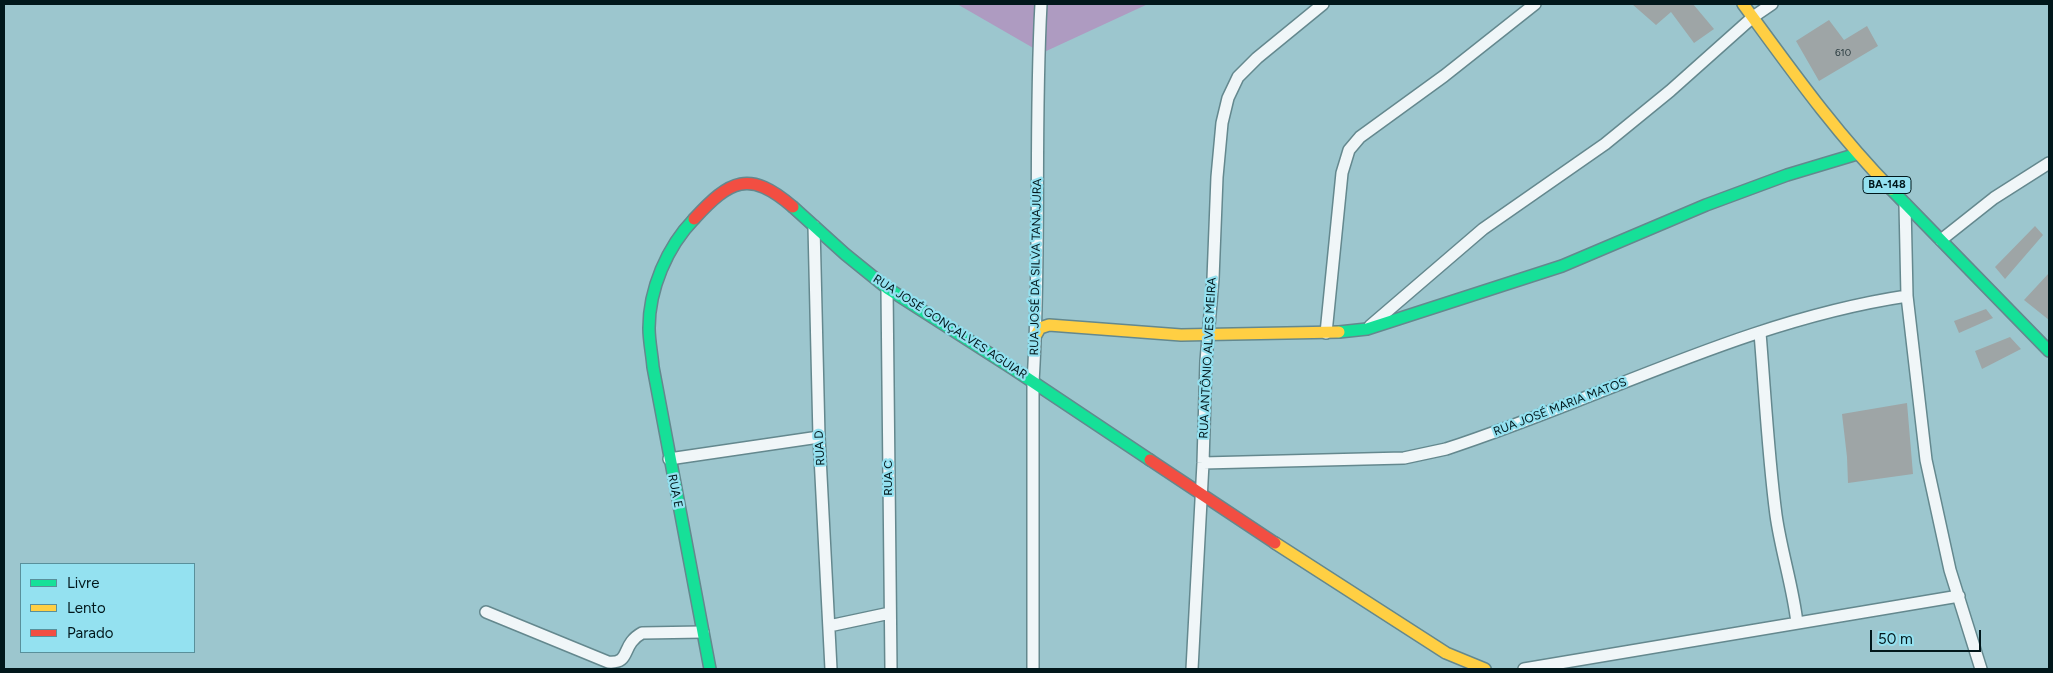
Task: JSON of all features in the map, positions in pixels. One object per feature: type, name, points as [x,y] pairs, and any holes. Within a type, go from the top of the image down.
[{"type":"street","name":"RUA ANTÔNIO ALVES MEIRA","points":[[1192,669],[1208,336],[1222,123],[1228,98],[1238,77],[1257,58],[1323,4]]},
{"type":"street","points":[[1326,333],[1342,173],[1349,150],[1367,132],[1444,76],[1535,4]]},
{"type":"street","name":"BA-148","points":[[1743,4],[1857,154],[2049,351]]},
{"type":"street","points":[[1367,329],[1483,229],[1612,138],[1772,4]]},
{"type":"street","name":"RUA JOSÉ DA SILVA TANAJURA","points":[[1033,669],[1033,382],[1036,335],[1036,174],[1041,9]]},
{"type":"street","points":[[1036,335],[1040,328],[1049,325],[1156,334],[1208,336],[1326,333],[1367,329],[1562,266],[1706,205],[1787,175],[1857,154]]},
{"type":"street","points":[[1941,240],[1994,198],[2049,163]]},
{"type":"street","name":"RUA JOSÉ GONÇALVES AGUIAR","points":[[650,311],[659,276],[670,251],[684,228],[710,201],[734,184],[751,183],[771,190],[791,204],[887,288],[1446,653],[1485,669]]},
{"type":"street","points":[[1905,204],[1907,296],[1926,460],[1950,570],[1981,669]]},
{"type":"street","name":"RUA D","points":[[814,226],[819,437],[831,669]]},
{"type":"street","name":"RUA C","points":[[887,288],[891,669]]},
{"type":"street","name":"RUA JOSÉ MARIA MATOS","points":[[1203,463],[1394,458],[1446,449],[1760,332],[1842,308],[1907,296]]},
{"type":"street","name":"RUA E","points":[[650,311],[653,367],[710,669]]},
{"type":"street","points":[[1760,332],[1770,462],[1777,518],[1797,623]]},
{"type":"street","points":[[669,458],[819,437]]},
{"type":"street","points":[[1524,669],[1959,596]]},
{"type":"street","points":[[486,612],[608,662],[621,662],[633,638],[642,633],[702,632]]},
{"type":"street","points":[[829,626],[890,613]]},
{"type":"shaded area","points":[[957,4],[1148,4],[1042,53]]},
{"type":"building","points":[[1632,4],[1693,4],[1714,29],[1694,43],[1671,12],[1656,25]]},
{"type":"building","points":[[1829,20],[1844,40],[1867,26],[1878,46],[1819,81],[1796,41]]},
{"type":"building","points":[[2035,226],[2043,235],[2005,279],[1995,267]]},
{"type":"building","points":[[2049,273],[2049,320],[2024,300]]},
{"type":"building","points":[[1986,309],[1993,318],[1959,333],[1954,321]]},
{"type":"building","points":[[2010,337],[2021,349],[1982,369],[1975,351]]},
{"type":"building","points":[[1907,403],[1913,474],[1848,483],[1842,414]]},
{"type":"traffic: fast","points":[[1339,332],[1367,329],[1562,266],[1706,205],[1787,175],[1857,154]]},
{"type":"traffic: fast","points":[[1891,189],[2049,351]]},
{"type":"traffic: fast","points":[[793,207],[845,254],[887,288],[1150,460]]},
{"type":"traffic: fast","points":[[694,219],[676,242],[661,269],[652,298],[649,333],[653,367],[710,669]]},
{"type":"traffic: slow","points":[[1743,4],[1832,122],[1891,189]]},
{"type":"traffic: slow","points":[[1036,335],[1040,328],[1049,325],[1181,335],[1339,332]]},
{"type":"traffic: slow","points":[[1275,543],[1446,653],[1485,669]]},
{"type":"traffic: jam","points":[[694,219],[718,195],[740,184],[764,187],[793,207]]},
{"type":"traffic: jam","points":[[1150,460],[1275,543]]}]
